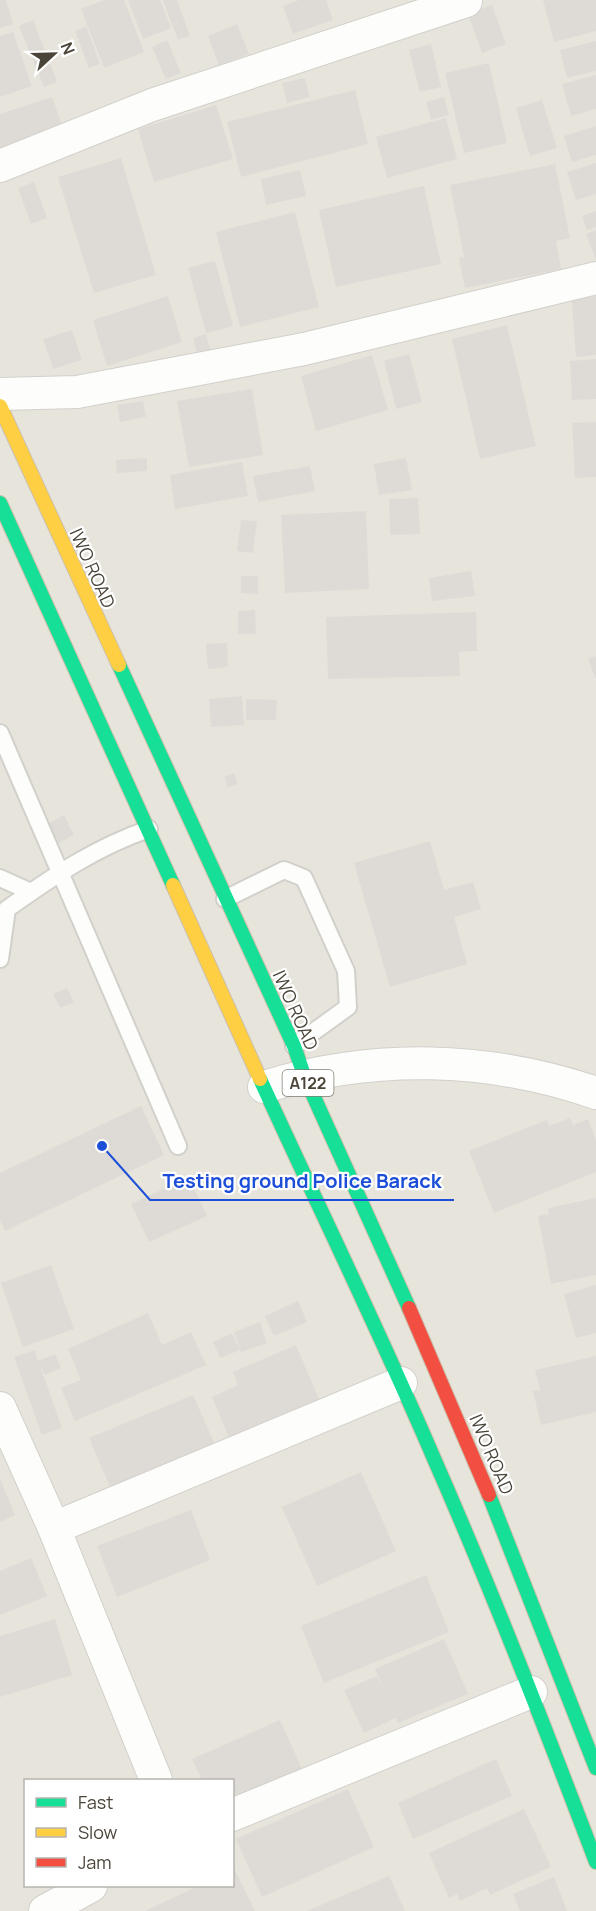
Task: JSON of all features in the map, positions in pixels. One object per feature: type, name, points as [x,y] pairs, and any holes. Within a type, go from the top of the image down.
[{"type":"highway","name":"IWO ROAD","points":[[0,406],[180,813],[225,899],[453,1408],[560,1668],[596,1768]]},
{"type":"highway","name":"A122","points":[[0,503],[154,826],[264,1087],[344,1255],[401,1383],[531,1692],[596,1862]]},
{"type":"street","points":[[0,166],[152,105],[466,2]]},
{"type":"street","points":[[0,394],[77,392],[304,349],[596,278]]},
{"type":"street","points":[[264,1087],[299,1061],[441,1062],[481,1065],[551,1078],[596,1093]]},
{"type":"street","points":[[54,1528],[401,1383]]},
{"type":"street","points":[[0,1408],[54,1528],[156,1779]]},
{"type":"street","points":[[234,1814],[531,1692]]},
{"type":"street","points":[[45,1911],[89,1887]]},
{"type":"lane","points":[[0,734],[178,1146]]},
{"type":"lane","points":[[0,959],[3,912],[58,872],[115,841],[154,826]]},
{"type":"lane","points":[[225,899],[284,870],[304,878],[346,970],[348,1007],[299,1061]]},
{"type":"lane","points":[[0,878],[31,892]]},
{"type":"shaded area","points":[[0,0],[596,0],[596,1911],[0,1911]]},
{"type":"building","points":[[0,0],[6,0],[13,24],[0,28]]},
{"type":"building","points":[[104,0],[124,0],[144,52],[104,68],[81,9]]},
{"type":"building","points":[[128,0],[160,0],[171,28],[143,39]]},
{"type":"building","points":[[163,0],[177,0],[190,36],[178,40]]},
{"type":"building","points":[[299,0],[326,0],[333,20],[293,34],[283,6]]},
{"type":"building","points":[[543,0],[596,0],[596,31],[554,42]]},
{"type":"building","points":[[492,5],[506,44],[482,53],[468,14]]},
{"type":"building","points":[[33,20],[57,82],[44,87],[19,26]]},
{"type":"building","points":[[237,24],[249,54],[219,65],[208,36]]},
{"type":"building","points":[[86,26],[100,64],[89,68],[75,31]]},
{"type":"building","points":[[13,32],[32,86],[0,97],[0,36]]},
{"type":"building","points":[[167,40],[181,73],[166,79],[152,47]]},
{"type":"building","points":[[596,41],[596,71],[567,78],[560,50]]},
{"type":"building","points":[[431,44],[441,87],[420,92],[409,50]]},
{"type":"building","points":[[489,63],[507,143],[464,153],[445,73]]},
{"type":"building","points":[[596,75],[596,109],[571,116],[562,84]]},
{"type":"building","points":[[305,78],[310,97],[287,103],[282,83]]},
{"type":"building","points":[[355,90],[368,144],[241,177],[227,122]]},
{"type":"building","points":[[52,97],[64,131],[0,153],[0,114]]},
{"type":"building","points":[[444,97],[449,115],[431,120],[426,102]]},
{"type":"building","points":[[542,100],[557,148],[530,156],[516,108]]},
{"type":"building","points":[[216,105],[233,159],[154,182],[138,129]]},
{"type":"building","points":[[446,118],[457,159],[387,178],[376,137]]},
{"type":"building","points":[[596,126],[596,155],[572,162],[564,136]]},
{"type":"building","points":[[121,158],[156,275],[94,293],[58,177]]},
{"type":"building","points":[[596,163],[596,194],[576,200],[567,172]]},
{"type":"building","points":[[555,164],[570,238],[556,241],[561,269],[465,288],[459,258],[464,257],[450,185]]},
{"type":"building","points":[[300,170],[306,196],[266,205],[261,179]]},
{"type":"building","points":[[34,182],[47,218],[31,224],[18,188]]},
{"type":"building","points":[[424,186],[441,264],[336,287],[319,210]]},
{"type":"building","points":[[596,211],[596,227],[587,230],[582,216]]},
{"type":"building","points":[[295,212],[319,307],[240,327],[216,232]]},
{"type":"building","points":[[596,230],[596,260],[586,234]]},
{"type":"building","points":[[215,261],[233,326],[206,333],[188,268]]},
{"type":"building","points":[[596,289],[596,355],[576,357],[571,291]]},
{"type":"building","points":[[168,296],[182,342],[107,366],[93,320]]},
{"type":"building","points":[[507,325],[536,446],[480,459],[452,339]]},
{"type":"building","points":[[72,330],[82,360],[53,369],[43,339]]},
{"type":"building","points":[[206,334],[211,353],[198,357],[193,338]]},
{"type":"building","points":[[409,354],[422,402],[396,409],[384,361]]},
{"type":"building","points":[[372,355],[388,410],[316,431],[301,376]]},
{"type":"building","points":[[596,359],[596,399],[572,400],[570,361]]},
{"type":"building","points":[[252,389],[263,455],[189,467],[177,401]]},
{"type":"building","points":[[143,401],[146,417],[120,422],[117,405]]},
{"type":"building","points":[[596,422],[596,477],[575,478],[572,423]]},
{"type":"building","points":[[147,458],[147,471],[117,473],[116,460]]},
{"type":"building","points":[[406,458],[412,490],[379,495],[374,464]]},
{"type":"building","points":[[242,462],[248,496],[175,509],[170,475]]},
{"type":"building","points":[[310,466],[315,491],[258,502],[253,476]]},
{"type":"building","points":[[418,498],[420,534],[390,535],[389,499]]},
{"type":"building","points":[[366,511],[369,589],[285,593],[281,515]]},
{"type":"building","points":[[241,520],[257,521],[253,553],[237,551]]},
{"type":"building","points":[[471,571],[475,596],[432,601],[429,578]]},
{"type":"building","points":[[241,576],[258,576],[258,594],[241,593]]},
{"type":"building","points":[[255,610],[256,634],[238,634],[238,611]]},
{"type":"building","points":[[476,612],[477,651],[459,652],[460,676],[328,679],[326,617]]},
{"type":"building","points":[[227,643],[228,667],[208,669],[206,644]]},
{"type":"building","points":[[596,656],[596,680],[588,659]]},
{"type":"building","points":[[242,696],[244,725],[211,727],[209,699]]},
{"type":"building","points":[[246,699],[277,700],[276,720],[246,720]]},
{"type":"building","points":[[234,773],[238,784],[228,787],[224,777]]},
{"type":"building","points":[[64,815],[74,835],[58,843],[48,824]]},
{"type":"building","points":[[430,841],[444,890],[473,882],[481,909],[454,917],[467,964],[390,987],[354,863]]},
{"type":"building","points":[[67,988],[74,1002],[60,1008],[53,994]]},
{"type":"building","points":[[141,1106],[164,1155],[5,1231],[0,1220],[0,1173]]},
{"type":"building","points":[[570,1118],[573,1125],[588,1119],[596,1140],[596,1172],[494,1213],[469,1151],[547,1120],[549,1126]]},
{"type":"building","points":[[189,1177],[207,1216],[149,1242],[131,1204]]},
{"type":"building","points":[[596,1198],[596,1275],[551,1284],[538,1216],[549,1214],[548,1208]]},
{"type":"building","points":[[51,1265],[74,1329],[23,1347],[1,1283]]},
{"type":"building","points":[[596,1285],[596,1333],[576,1338],[564,1294]]},
{"type":"building","points":[[298,1301],[307,1322],[274,1336],[265,1316]]},
{"type":"building","points":[[148,1313],[162,1345],[191,1332],[206,1365],[75,1421],[61,1388],[81,1380],[68,1349]]},
{"type":"building","points":[[260,1322],[267,1343],[241,1352],[234,1332]]},
{"type":"building","points":[[232,1333],[240,1350],[220,1358],[213,1342]]},
{"type":"building","points":[[296,1345],[320,1402],[230,1440],[212,1397],[238,1385],[233,1372]]},
{"type":"building","points":[[35,1350],[38,1361],[55,1354],[61,1368],[45,1375],[39,1363],[62,1428],[42,1435],[14,1357]]},
{"type":"building","points":[[596,1356],[596,1412],[541,1425],[533,1391],[540,1390],[535,1370]]},
{"type":"building","points":[[193,1395],[215,1445],[111,1489],[89,1438]]},
{"type":"building","points":[[361,1472],[396,1551],[317,1586],[282,1507]]},
{"type":"building","points":[[0,1479],[15,1515],[0,1522]]},
{"type":"building","points":[[191,1510],[210,1560],[117,1597],[97,1546]]},
{"type":"building","points":[[31,1558],[47,1596],[0,1615],[0,1571]]},
{"type":"building","points":[[426,1575],[449,1632],[324,1683],[301,1626]]},
{"type":"building","points":[[55,1619],[72,1675],[0,1697],[0,1636]]},
{"type":"building","points":[[444,1639],[468,1694],[398,1723],[396,1718],[364,1733],[344,1690],[377,1676],[385,1692],[375,1669]]},
{"type":"building","points":[[280,1720],[302,1769],[234,1799],[234,1779],[202,1779],[192,1759]]},
{"type":"building","points":[[496,1759],[512,1796],[413,1839],[398,1803]]},
{"type":"building","points":[[348,1789],[374,1847],[262,1897],[236,1839]]},
{"type":"building","points":[[524,1809],[551,1867],[490,1895],[487,1888],[460,1901],[457,1894],[449,1898],[429,1853]]},
{"type":"building","points":[[234,1868],[255,1911],[145,1911],[196,1887],[234,1887]]},
{"type":"building","points":[[389,1876],[405,1911],[307,1911]]},
{"type":"building","points":[[554,1877],[567,1911],[520,1911],[513,1894]]},
{"type":"traffic: fast","points":[[0,503],[173,885]]},
{"type":"traffic: fast","points":[[119,665],[294,1046],[304,1075],[409,1308]]},
{"type":"traffic: fast","points":[[260,1079],[454,1504],[517,1657],[596,1862]]},
{"type":"traffic: fast","points":[[489,1495],[596,1768]]},
{"type":"traffic: slow","points":[[0,406],[119,665]]},
{"type":"traffic: slow","points":[[173,885],[260,1079]]},
{"type":"traffic: jam","points":[[409,1308],[489,1495]]},
{"type":"place","name":"Testing ground Police Barack","points":[[102,1146]]}]
